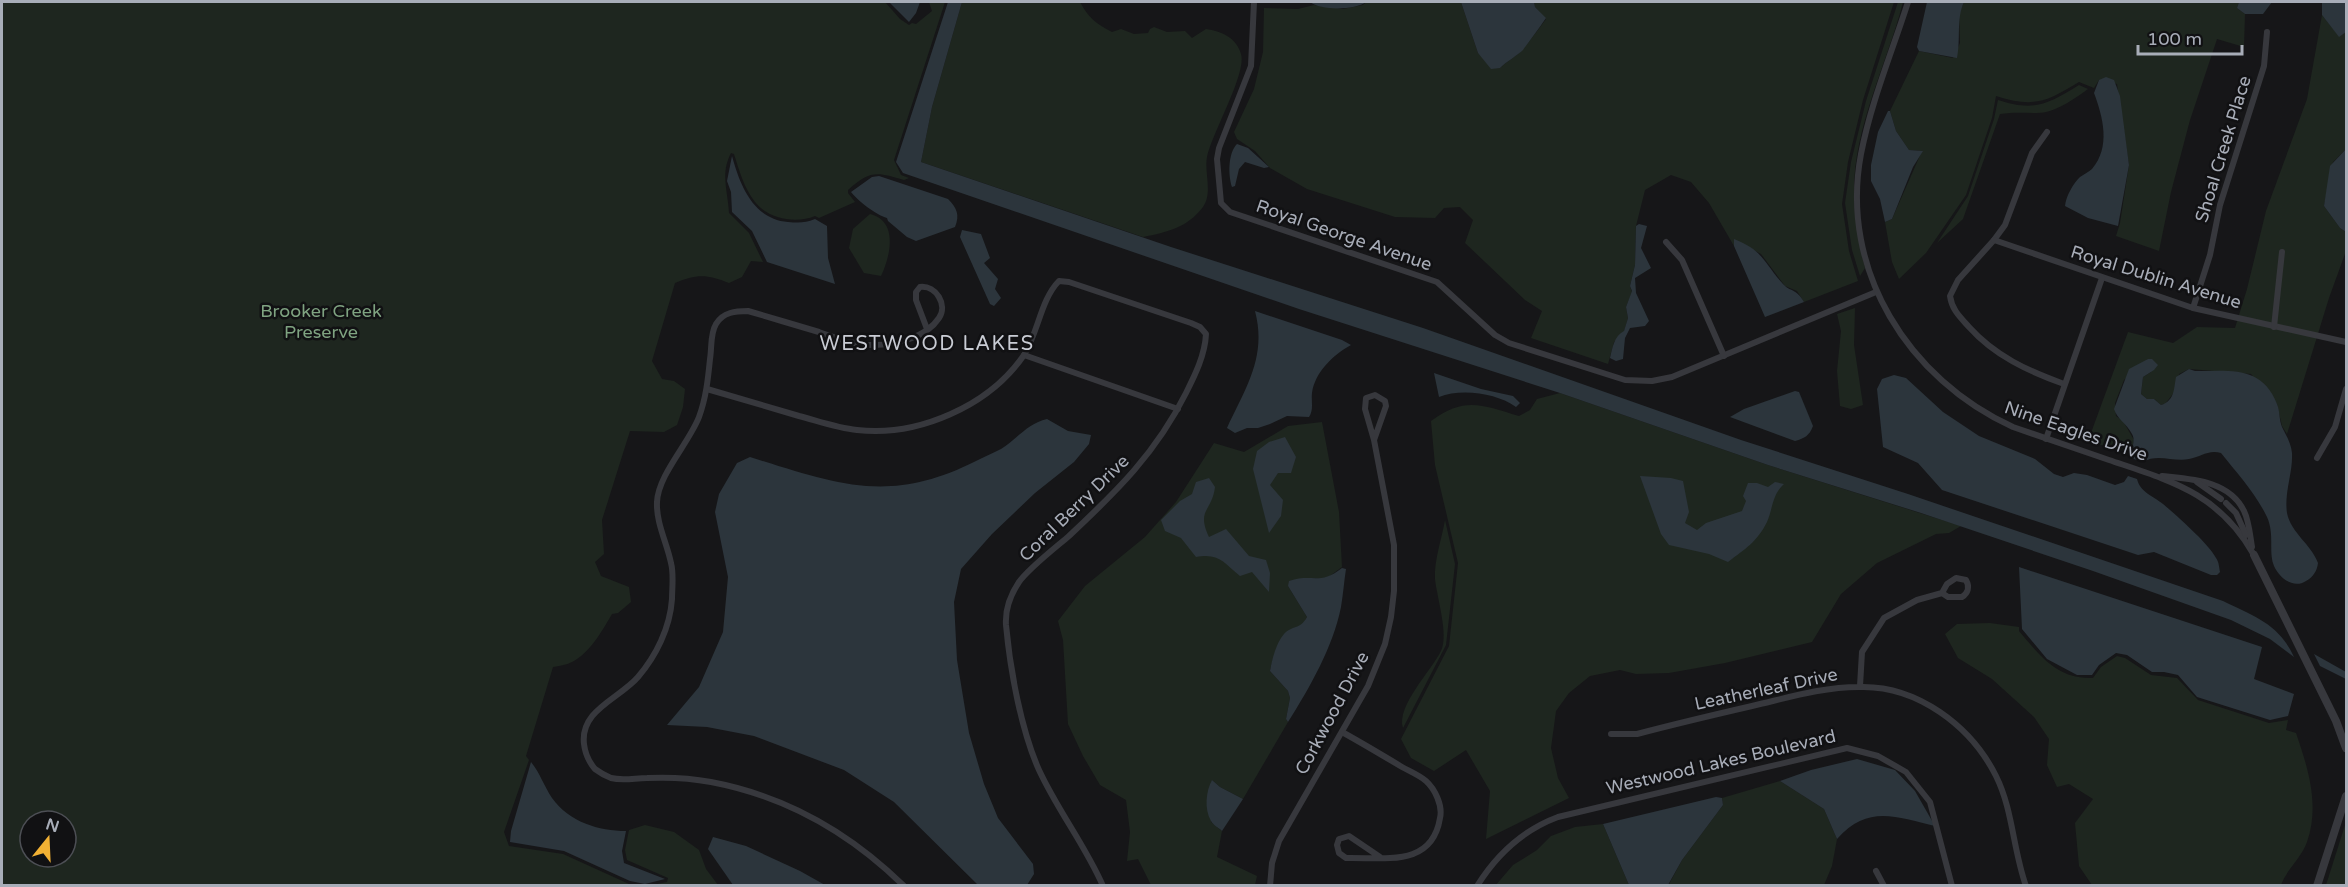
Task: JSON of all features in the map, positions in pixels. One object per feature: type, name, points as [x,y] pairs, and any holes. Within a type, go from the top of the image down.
[{"type":"street","name":"Royal George Avenue","points":[[1254,2],[1251,66],[1219,148],[1217,159],[1219,198],[1229,211],[1437,282],[1502,340],[1625,380],[1652,381],[1672,377],[1876,292]]},
{"type":"street","name":"Nine Eagles Drive","points":[[1908,2],[1872,112],[1858,174],[1858,208],[1862,240],[1876,292],[1891,320],[1907,345],[1947,387],[1994,419],[2046,439],[2155,475],[2207,501],[2238,528],[2254,555],[2336,721],[2346,748]]},
{"type":"street","name":"Shoal Creek Place","points":[[2193,308],[2210,255],[2220,206],[2264,66],[2266,32]]},
{"type":"street","points":[[2047,132],[2032,153],[2005,225],[1951,290],[1952,307],[1978,337],[1992,349],[2013,363],[2064,384]]},
{"type":"street","name":"Royal Dublin Avenue","points":[[1994,240],[2193,308],[2346,342]]},
{"type":"street","points":[[1666,242],[1682,260],[1724,356]]},
{"type":"street","points":[[2274,327],[2283,252]]},
{"type":"street","points":[[2046,439],[2102,278]]},
{"type":"street","name":"Coral Berry Drive","points":[[707,389],[859,431],[899,429],[932,421],[973,402],[999,382],[1023,355],[1039,324],[1051,289],[1059,282],[1069,282],[1191,323],[1200,327],[1206,334],[1206,346],[1193,379],[1161,438],[1116,492],[1020,581],[1008,604],[1006,615],[1016,688],[1030,745],[1048,788],[1091,858],[1102,885]]},
{"type":"street","points":[[904,885],[884,866],[831,827],[773,800],[710,782],[610,777],[595,768],[586,754],[584,737],[587,723],[599,708],[613,700],[637,678],[656,651],[669,619],[672,600],[672,567],[660,524],[657,500],[659,490],[696,424],[707,389],[712,331],[718,321],[734,311],[748,311],[861,345],[894,344],[912,339],[927,329],[937,322],[943,310],[933,289],[927,286],[920,287],[916,292],[916,300],[927,329]]},
{"type":"street","points":[[1023,355],[1178,409]]},
{"type":"street","points":[[2317,458],[2334,427],[2346,389]]},
{"type":"street","name":"Corkwood Drive","points":[[1270,885],[1272,863],[1279,841],[1368,686],[1385,644],[1394,591],[1394,545],[1374,440],[1364,403],[1366,398],[1375,395],[1385,401],[1386,406],[1374,440]]},
{"type":"street","name":"Nine Eagles Drive","points":[[2155,475],[2212,483],[2221,488],[2240,505],[2244,512],[2254,555]]},
{"type":"street","name":"Nine Eagles Drive","points":[[2191,479],[2207,488],[2236,513],[2254,555]]},
{"type":"street","points":[[1860,686],[1862,652],[1884,618],[1917,600],[1942,593]]},
{"type":"street","name":"Leatherleaf Drive","points":[[1611,734],[1636,734],[1816,691],[1860,686],[1889,689],[1931,705],[1953,721],[1979,747],[1997,778],[2026,885]]},
{"type":"street","points":[[1342,732],[1425,781],[1437,795],[1441,814],[1438,831],[1420,852],[1398,859],[1346,858],[1339,854],[1337,845],[1339,839],[1349,836],[1380,857]]},
{"type":"street","name":"Westwood Lakes Boulevard","points":[[1478,885],[1490,866],[1510,846],[1538,824],[1558,817],[1847,748],[1878,756],[1906,772],[1930,802],[1952,885]]},
{"type":"street","points":[[2317,885],[2346,796]]},
{"type":"street","points":[[1876,871],[1884,885]]},
{"type":"green space","name":"Brooker Creek Preserve","points":[[2,2],[885,2],[900,19],[909,25],[916,24],[932,11],[929,2],[945,2],[894,160],[901,175],[909,178],[904,180],[880,174],[868,176],[848,190],[855,202],[819,218],[815,216],[791,220],[767,212],[755,202],[745,185],[734,154],[731,153],[725,175],[729,213],[749,233],[763,262],[751,261],[742,277],[729,283],[702,276],[675,283],[652,361],[662,379],[674,381],[685,389],[683,407],[677,425],[664,432],[630,431],[602,520],[604,554],[595,562],[601,576],[629,587],[631,602],[618,613],[612,614],[595,641],[578,658],[570,663],[553,667],[526,756],[529,760],[504,832],[509,846],[563,854],[629,884],[638,885],[2,885]]},
{"type":"green space","points":[[962,2],[1080,2],[1093,20],[1112,32],[1121,29],[1134,34],[1148,33],[1154,27],[1167,32],[1185,31],[1192,38],[1206,29],[1223,34],[1232,40],[1241,54],[1239,75],[1210,146],[1206,163],[1208,189],[1206,201],[1197,214],[1176,228],[1143,237],[921,162],[932,107]]},
{"type":"green space","points":[[1366,2],[1461,2],[1478,53],[1500,68],[1522,50],[1546,19],[1535,7],[1534,2],[1894,2],[1863,100],[1848,162],[1842,204],[1849,251],[1858,281],[1804,302],[1797,291],[1785,286],[1761,254],[1734,240],[1734,246],[1709,203],[1691,182],[1671,175],[1645,190],[1636,226],[1635,265],[1630,286],[1632,292],[1626,307],[1628,318],[1624,332],[1614,342],[1608,364],[1531,338],[1542,311],[1525,300],[1465,243],[1473,220],[1460,207],[1444,208],[1435,218],[1395,217],[1307,189],[1270,168],[1255,151],[1237,139],[1234,132],[1254,89],[1263,52],[1264,8],[1298,9],[1314,5],[1343,9],[1363,5]]},
{"type":"green space","points":[[1898,2],[1903,2],[1865,119],[1855,167],[1855,211],[1865,268],[1860,276],[1852,250],[1845,203],[1851,162],[1866,101]]},
{"type":"green space","points":[[1964,2],[2239,2],[2237,8],[2245,14],[2244,47],[2217,39],[2190,120],[2171,192],[2159,251],[2116,236],[2129,165],[2117,84],[2099,80],[2094,88],[2079,82],[2039,101],[2020,102],[1996,96],[1992,118],[1966,195],[1926,253],[1899,279],[1892,262],[1885,222],[1892,219],[1922,151],[1909,150],[1896,131],[1890,111],[1919,51],[1953,58],[1960,43],[1959,13]]},
{"type":"green space","points":[[2322,15],[2339,36],[2346,32],[2346,149],[2333,162],[2324,206],[2340,228],[2346,232],[2346,251],[2287,434],[2282,426],[2277,404],[2251,374],[2189,369],[2179,374],[2176,390],[2165,404],[2161,405],[2154,399],[2147,399],[2141,394],[2143,377],[2151,372],[2153,362],[2148,359],[2124,380],[2115,403],[2116,416],[2123,421],[2134,440],[2131,454],[2088,441],[2128,332],[2173,343],[2197,327],[2235,328],[2266,211],[2307,99]]},
{"type":"green space","points":[[2079,85],[2088,89],[2051,111],[2000,114],[1963,219],[1937,243],[1968,196],[1994,119],[1998,100],[2031,106],[2049,101]]},
{"type":"green space","points":[[870,214],[885,224],[890,240],[881,276],[864,273],[849,248],[853,229]]},
{"type":"green space","points":[[1855,308],[1854,345],[1863,405],[1851,409],[1840,406],[1837,371],[1841,331],[1837,314]]},
{"type":"green space","points":[[1560,393],[1768,465],[1961,526],[1949,533],[1936,534],[1877,563],[1841,594],[1812,642],[1725,663],[1669,673],[1636,674],[1620,670],[1590,676],[1569,693],[1556,711],[1551,748],[1558,778],[1569,798],[1486,839],[1490,791],[1466,750],[1434,771],[1411,758],[1401,739],[1449,646],[1458,563],[1435,465],[1431,421],[1454,408],[1474,405],[1519,416],[1530,410],[1537,399]]},
{"type":"green space","points":[[1322,422],[1339,512],[1342,567],[1326,579],[1308,578],[1288,586],[1307,617],[1303,625],[1291,632],[1281,644],[1270,671],[1288,691],[1290,698],[1286,719],[1288,722],[1243,799],[1212,780],[1211,822],[1222,831],[1217,857],[1257,876],[1255,885],[1151,885],[1138,859],[1127,861],[1130,832],[1126,800],[1100,785],[1068,724],[1063,640],[1058,621],[1085,586],[1145,537],[1176,502],[1214,443],[1244,452],[1288,426]]},
{"type":"green space","points":[[1445,520],[1455,564],[1446,645],[1403,728],[1402,719],[1405,709],[1441,651],[1443,644],[1443,626],[1435,572]]},
{"type":"green space","points":[[1990,623],[2019,627],[2019,631],[2042,657],[2060,671],[2070,675],[2093,678],[2101,667],[2117,656],[2125,658],[2151,675],[2177,678],[2198,700],[2269,723],[2288,720],[2286,730],[2296,733],[2305,760],[2311,787],[2312,814],[2311,828],[2305,847],[2281,885],[2092,885],[2079,866],[2075,823],[2093,799],[2069,784],[2057,787],[2047,765],[2049,739],[2034,717],[1992,679],[1958,658],[1945,634],[1957,624]]},
{"type":"green space","points":[[1780,781],[1824,809],[1837,839],[1832,866],[1824,885],[1668,886],[1682,860],[1723,805],[1722,798]]},
{"type":"green space","points":[[2346,822],[2346,885],[2326,885]]},
{"type":"green space","points":[[1603,824],[1629,885],[1495,886],[1513,865],[1537,850],[1551,836],[1575,827]]},
{"type":"green space","points":[[645,825],[674,832],[699,850],[706,869],[718,885],[652,885],[667,882],[668,878],[627,860],[625,850],[629,830]]},
{"type":"shaded area","points":[[889,2],[920,2],[909,22]]},
{"type":"shaded area","points":[[948,2],[962,2],[932,107],[921,162],[1171,247],[1423,328],[1741,440],[2223,601],[2273,629],[2281,636],[2294,657],[2270,639],[2231,620],[2093,571],[1921,513],[1768,465],[1560,393],[1299,309],[903,173],[896,162]]},
{"type":"shaded area","points":[[1310,2],[1366,2],[1355,7],[1338,8],[1322,7]]},
{"type":"shaded area","points":[[1461,2],[1534,2],[1535,7],[1546,18],[1523,50],[1500,68],[1491,69],[1478,53]]},
{"type":"shaded area","points":[[1927,2],[1964,2],[1960,15],[1957,58],[1919,51],[1917,47]]},
{"type":"shaded area","points":[[2239,2],[2272,2],[2263,14],[2245,14],[2237,8]]},
{"type":"shaded area","points":[[2322,2],[2346,2],[2346,32],[2339,37],[2322,15]]},
{"type":"shaded area","points":[[2106,77],[2114,80],[2120,96],[2129,165],[2118,226],[2088,218],[2065,206],[2072,187],[2080,177],[2092,169],[2102,151],[2104,132],[2094,93],[2099,80]]},
{"type":"shaded area","points":[[1890,111],[1896,131],[1909,150],[1923,151],[1913,167],[1892,219],[1885,222],[1880,199],[1871,181],[1871,165],[1878,132]]},
{"type":"shaded area","points":[[1237,144],[1248,148],[1269,167],[1264,168],[1245,162],[1239,169],[1235,186],[1232,187],[1230,164]]},
{"type":"shaded area","points":[[2346,149],[2346,232],[2340,228],[2324,206],[2330,166]]},
{"type":"shaded area","points":[[732,156],[744,189],[757,207],[766,214],[788,222],[815,219],[827,226],[828,258],[835,284],[767,262],[752,231],[732,212],[731,192],[727,181]]},
{"type":"shaded area","points":[[879,176],[948,199],[957,212],[955,227],[916,241],[907,237],[887,218],[867,207],[851,192],[872,177]]},
{"type":"shaded area","points":[[1639,224],[1647,226],[1641,248],[1651,268],[1635,278],[1636,293],[1649,321],[1645,326],[1630,328],[1625,338],[1623,359],[1616,361],[1610,358],[1614,343],[1624,331],[1628,318],[1626,307],[1632,291],[1630,286],[1635,265],[1636,226]]},
{"type":"shaded area","points":[[962,230],[981,234],[990,258],[984,263],[998,279],[995,289],[1001,298],[994,306],[990,304],[960,237]]},
{"type":"shaded area","points":[[1734,239],[1757,253],[1783,284],[1796,292],[1804,302],[1765,317],[1734,246]]},
{"type":"shaded area","points":[[1255,311],[1351,345],[1332,359],[1321,371],[1314,385],[1309,417],[1287,416],[1258,428],[1247,428],[1235,433],[1227,428],[1253,371],[1258,343]]},
{"type":"shaded area","points":[[2152,359],[2158,365],[2143,377],[2141,394],[2147,399],[2154,399],[2161,405],[2171,397],[2176,377],[2189,369],[2244,373],[2263,382],[2271,391],[2292,453],[2287,513],[2293,527],[2318,563],[2314,574],[2308,579],[2297,584],[2292,583],[2284,579],[2277,571],[2272,561],[2271,530],[2263,508],[2221,453],[2209,453],[2183,460],[2154,458],[2143,462],[2134,459],[2132,434],[2114,409],[2129,369]]},
{"type":"shaded area","points":[[1434,373],[1481,389],[1513,396],[1520,403],[1516,407],[1499,398],[1479,393],[1448,394],[1439,397]]},
{"type":"shaded area","points":[[1894,375],[1906,378],[1943,412],[1979,436],[2035,459],[2054,474],[2063,477],[2074,473],[2087,475],[2115,485],[2124,482],[2128,476],[2137,479],[2144,491],[2169,509],[2207,545],[2217,560],[2220,572],[2217,575],[2211,575],[2154,552],[2138,555],[1942,490],[1918,463],[1883,447],[1877,389],[1882,379]]},
{"type":"shaded area","points":[[1795,391],[1799,392],[1813,426],[1801,439],[1795,441],[1730,417],[1744,409]]},
{"type":"shaded area","points":[[1047,419],[1068,431],[1091,435],[1089,444],[1074,462],[1035,493],[992,534],[961,569],[954,602],[957,660],[969,733],[984,784],[998,818],[1033,864],[1034,874],[1027,885],[978,885],[894,802],[844,770],[754,736],[707,727],[667,725],[699,687],[723,632],[728,577],[715,512],[719,494],[737,463],[750,457],[837,482],[863,486],[916,483],[945,475],[976,461],[1007,445],[1028,428]]},
{"type":"shaded area","points":[[1285,437],[1296,457],[1291,473],[1278,473],[1270,485],[1283,500],[1281,516],[1269,533],[1253,469],[1257,451],[1269,442]]},
{"type":"shaded area","points":[[1640,476],[1683,481],[1689,512],[1685,523],[1697,530],[1706,523],[1742,511],[1746,501],[1743,496],[1748,483],[1768,487],[1775,482],[1784,484],[1777,493],[1767,522],[1759,535],[1728,562],[1709,554],[1669,545],[1661,534]]},
{"type":"shaded area","points":[[1209,478],[1215,487],[1204,515],[1205,528],[1209,537],[1226,529],[1249,556],[1266,560],[1270,573],[1269,592],[1252,572],[1240,576],[1216,558],[1196,557],[1181,538],[1165,531],[1161,520],[1180,501],[1192,494],[1196,482]]},
{"type":"shaded area","points":[[2019,567],[2262,647],[2254,679],[2294,694],[2288,716],[2270,720],[2197,697],[2178,675],[2152,672],[2127,655],[2116,653],[2099,665],[2092,675],[2077,675],[2047,659],[2022,629]]},
{"type":"shaded area","points":[[1342,568],[1346,569],[1342,602],[1327,652],[1288,722],[1286,719],[1290,698],[1288,691],[1270,671],[1281,638],[1287,631],[1302,624],[1307,617],[1288,586],[1289,581],[1321,578]]},
{"type":"shaded area","points":[[2314,654],[2346,672],[2346,679],[2320,666]]},
{"type":"shaded area","points":[[1857,759],[1895,770],[1915,791],[1935,826],[1895,817],[1871,817],[1849,828],[1837,839],[1824,809],[1780,781],[1811,770]]},
{"type":"shaded area","points":[[531,762],[552,798],[567,813],[585,824],[626,831],[622,851],[624,863],[665,879],[645,884],[630,881],[564,851],[510,842],[511,831]]},
{"type":"shaded area","points":[[1212,780],[1243,799],[1222,831],[1212,822],[1207,811],[1207,795]]},
{"type":"shaded area","points":[[1716,797],[1722,798],[1723,805],[1682,860],[1668,885],[1629,885],[1603,824]]},
{"type":"shaded area","points":[[713,837],[746,846],[825,885],[733,885],[708,849]]},
{"type":"district","name":"WESTWOOD LAKES","points":[[927,344]]}]
